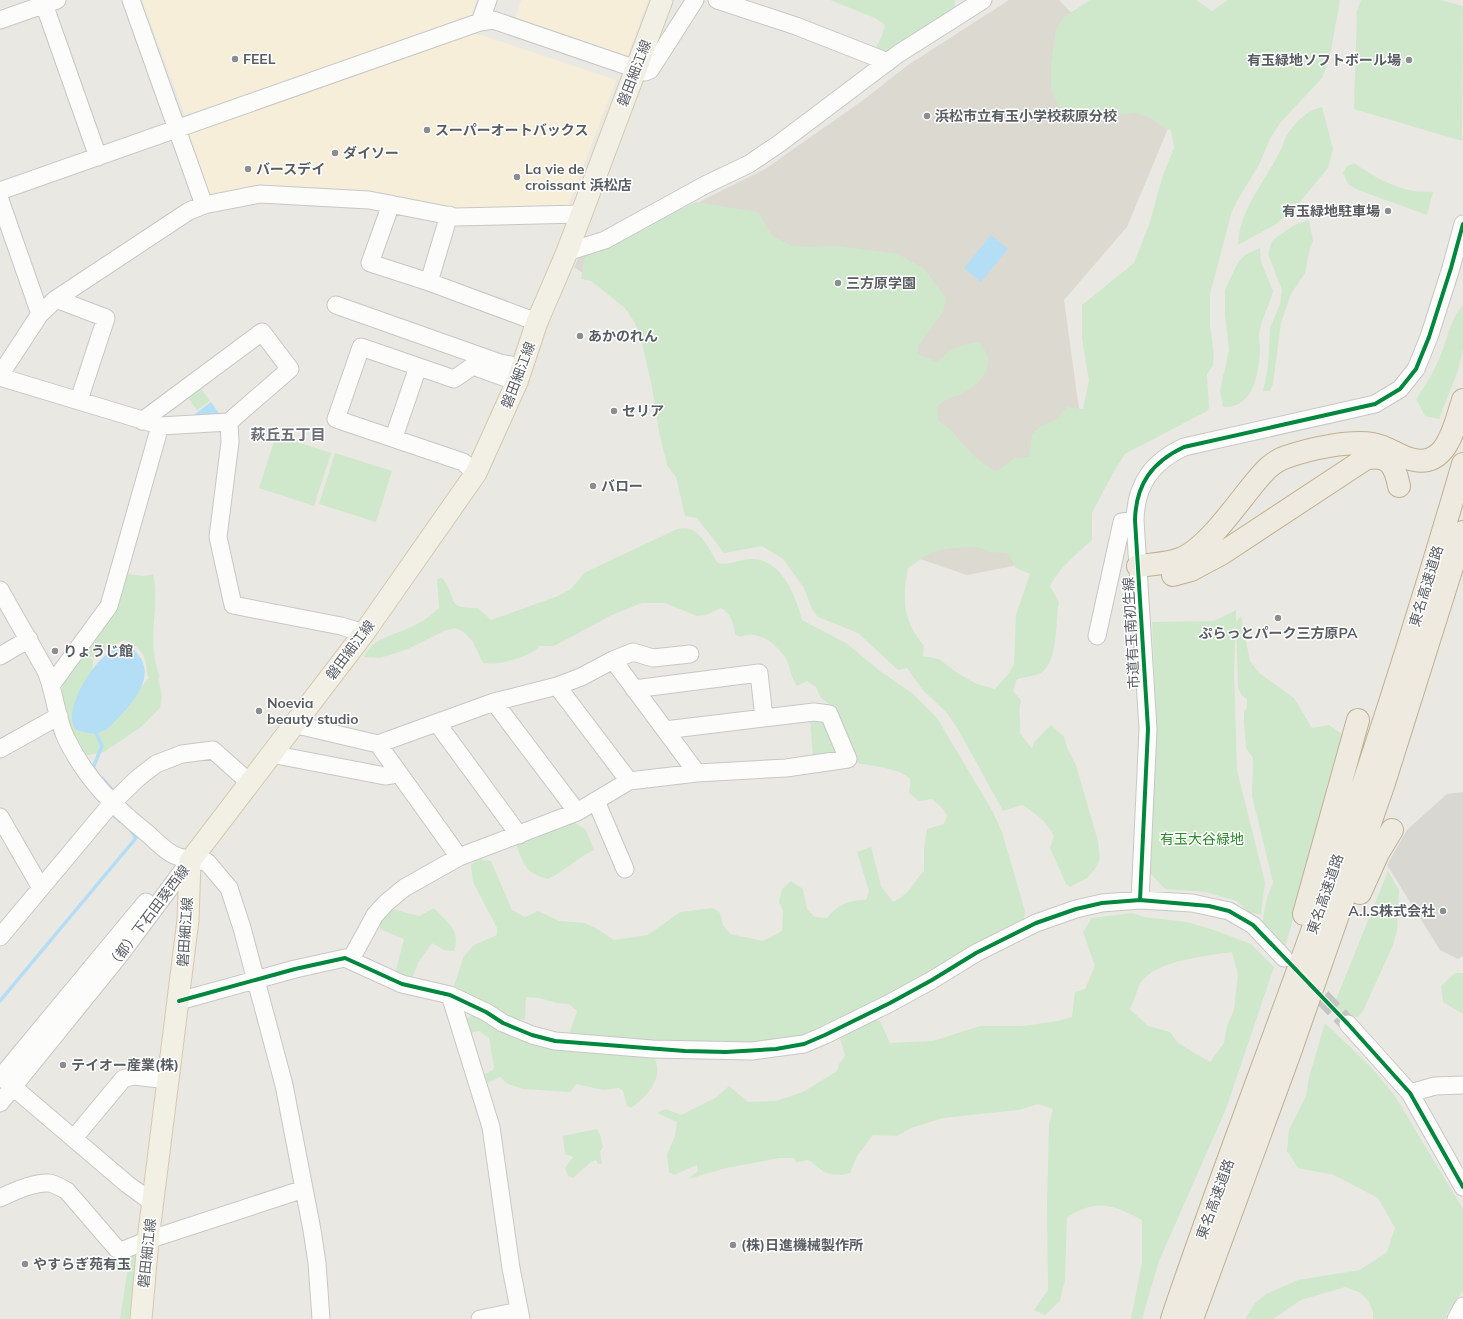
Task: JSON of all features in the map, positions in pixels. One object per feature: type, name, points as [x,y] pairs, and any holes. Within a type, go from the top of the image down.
[{"type":"highway","points":[[1139,572],[1192,553],[1212,534],[1264,472],[1279,460],[1320,449],[1364,444],[1383,447],[1418,460],[1429,459],[1437,455],[1445,450],[1463,400]]},
{"type":"highway","points":[[1139,572],[1177,574],[1206,563],[1365,460],[1380,457],[1386,460],[1396,471],[1399,486]]},
{"type":"highway","name":"東名高速道路","points":[[1172,1319],[1259,1079],[1366,775],[1438,551],[1463,464]]},
{"type":"highway","name":"東名高速道路","points":[[1192,1319],[1289,1055],[1384,783],[1463,532]]},
{"type":"highway","points":[[1259,1079],[1358,720]]},
{"type":"highway","points":[[1289,1055],[1378,853],[1392,830]]},
{"type":"main road","name":"磐田細江線","points":[[141,1319],[148,1240],[188,920],[190,861],[272,754],[293,724],[364,633],[476,473],[519,375],[537,322],[567,252],[580,214],[662,0]]},
{"type":"street","points":[[131,0],[204,205]]},
{"type":"street","points":[[480,22],[488,0]]},
{"type":"street","points":[[0,191],[480,22],[493,20],[645,72],[650,70],[695,0]]},
{"type":"street","points":[[717,0],[796,26],[888,62]]},
{"type":"street","points":[[567,252],[605,240],[705,185],[749,164],[780,143],[888,62],[946,22],[983,0]]},
{"type":"street","points":[[0,20],[50,2],[98,157]]},
{"type":"street","points":[[142,421],[262,332],[290,369],[229,422],[160,426],[142,421],[79,400],[0,376],[40,314],[56,299],[189,211],[204,205],[260,194],[369,200],[456,217],[580,214]]},
{"type":"street","points":[[0,200],[40,314]]},
{"type":"street","points":[[391,204],[370,263],[429,282],[537,322]]},
{"type":"street","points":[[429,282],[449,215]]},
{"type":"street","name":"市道有玉南初生線","points":[[1140,900],[1148,729],[1135,520],[1139,494],[1152,470],[1161,460],[1184,447],[1375,404],[1400,389],[1416,369],[1423,352],[1451,268],[1463,224]]},
{"type":"street","points":[[56,299],[106,318],[79,400]]},
{"type":"street","points":[[336,305],[500,363],[519,375]]},
{"type":"street","points":[[476,473],[463,462],[402,442],[394,437],[336,419],[361,347],[454,379],[473,366],[519,375]]},
{"type":"street","points":[[394,437],[418,367]]},
{"type":"street","points":[[229,422],[230,442],[218,537],[233,605],[341,626],[364,633]]},
{"type":"street","points":[[52,684],[109,606],[160,426]]},
{"type":"street","points":[[1097,636],[1122,522],[1135,520]]},
{"type":"street","points":[[0,590],[29,639],[52,684],[59,716],[66,736],[78,760],[112,803],[173,855],[190,861],[207,862],[227,883],[242,928],[284,1085],[317,1263],[321,1319]]},
{"type":"street","points":[[0,656],[29,639]]},
{"type":"street","points":[[293,724],[378,744],[494,702],[557,686],[581,677],[613,660],[633,652],[653,658],[690,654]]},
{"type":"street","points":[[613,660],[697,773]]},
{"type":"street","points":[[634,689],[759,673],[764,718]]},
{"type":"street","points":[[557,686],[629,781]]},
{"type":"street","points":[[494,702],[577,812]]},
{"type":"street","points":[[351,959],[375,915],[386,903],[404,888],[459,858],[577,812],[629,781],[697,773],[786,768],[848,759],[829,714],[814,712],[665,730]]},
{"type":"street","points":[[0,749],[59,716]]},
{"type":"street","points":[[438,723],[519,835]]},
{"type":"street","points":[[378,744],[459,858]]},
{"type":"street","points":[[0,937],[112,803],[138,778],[156,764],[182,754],[213,750],[250,783]]},
{"type":"street","points":[[272,754],[385,776],[398,772]]},
{"type":"street","points":[[596,802],[625,869]]},
{"type":"street","points":[[0,816],[41,888]]},
{"type":"street","name":"（都）下石田葵西線","points":[[0,1103],[4,1080],[119,956],[190,861]]},
{"type":"street","points":[[179,1001],[295,969],[345,958],[351,959],[396,982],[450,995],[486,1012],[503,1023],[532,1035],[555,1041],[692,1051],[732,1052],[776,1049],[804,1044],[852,1022],[932,980],[976,953],[1036,923],[1086,906],[1116,901],[1140,900],[1192,903],[1229,911],[1253,925],[1284,958]]},
{"type":"street","points":[[450,995],[491,1127],[520,1315],[480,1319]]},
{"type":"street","points":[[1348,1024],[1410,1093],[1463,1187]]},
{"type":"street","points":[[74,1138],[123,1079],[133,1076],[169,1080]]},
{"type":"street","points":[[4,1080],[127,1184],[153,1203]]},
{"type":"street","points":[[1410,1093],[1435,1086],[1463,1085]]},
{"type":"street","points":[[0,1198],[14,1191],[50,1183],[67,1191],[117,1249],[121,1251],[148,1240],[304,1189]]},
{"type":"street","points":[[1456,1319],[1463,1306]]},
{"type":"shaded area","points":[[142,0],[476,0],[471,18],[185,115]]},
{"type":"shaded area","points":[[521,0],[648,0],[626,60],[512,27]]},
{"type":"shaded area","name":"三方原学園","points":[[1009,0],[1059,0],[1172,119],[1127,227],[1064,300],[1082,431],[1053,558],[967,575],[838,531],[627,304],[574,267],[579,257],[656,228],[705,199],[765,169],[862,101],[908,65]]},
{"type":"shaded area","points":[[475,33],[616,80],[566,212],[457,212],[209,199],[188,132]]},
{"type":"shaded area","name":"A.I.S株式会社","points":[[1463,792],[1463,956],[1458,959],[1440,950],[1387,865],[1407,830],[1447,794]]},
{"type":"green space","points":[[830,0],[955,0],[955,6],[920,32],[884,53],[875,49],[881,38],[885,25],[875,18]]},
{"type":"green space","points":[[1090,0],[1196,0],[1212,11],[1228,0],[1340,0],[1329,61],[1322,78],[1280,123],[1270,139],[1259,165],[1232,211],[1210,294],[1210,326],[1214,354],[1213,365],[1207,375],[1209,408],[1207,411],[1125,454],[1092,513],[1092,540],[1063,567],[1050,586],[1059,602],[1054,650],[1051,660],[1047,668],[1041,673],[1017,679],[1013,691],[1021,700],[1020,733],[1032,749],[1034,742],[1051,725],[1064,737],[1068,750],[1076,765],[1098,841],[1100,858],[1095,869],[1087,878],[1070,887],[1066,884],[1050,848],[1054,836],[1051,831],[1036,814],[1022,805],[1003,811],[959,731],[947,713],[922,689],[907,668],[898,670],[858,633],[818,617],[812,609],[804,588],[783,559],[762,546],[724,553],[697,518],[685,516],[676,477],[667,465],[659,432],[652,387],[641,339],[635,323],[625,308],[591,281],[581,279],[586,252],[611,247],[696,202],[758,212],[772,236],[792,246],[839,246],[898,254],[924,269],[946,298],[943,312],[918,346],[918,354],[937,362],[951,350],[967,344],[980,342],[988,357],[988,365],[984,375],[973,387],[944,401],[937,407],[938,421],[951,431],[979,460],[997,471],[1015,458],[1029,457],[1032,434],[1043,425],[1056,420],[1067,407],[1083,409],[1089,380],[1082,339],[1082,305],[1134,263],[1149,225],[1163,175],[1174,148],[1171,131],[1150,118],[1136,113],[1082,119],[1061,111],[1051,89],[1051,64],[1056,30],[1064,17]],"holes":[[[977,547],[990,552],[1007,553],[1016,568],[1030,574],[1016,615],[1014,665],[995,689],[977,684],[956,672],[939,659],[923,656],[924,646],[917,637],[908,619],[905,600],[908,568],[931,552],[953,548]]]},
{"type":"green space","name":"有玉緑地ソフトボール場","points":[[1361,0],[1440,0],[1463,6],[1462,141],[1354,109],[1357,11]]},
{"type":"green space","points":[[1322,107],[1333,149],[1328,168],[1295,208],[1276,224],[1238,245],[1239,232],[1248,208],[1274,163],[1287,134],[1304,116],[1312,110]]},
{"type":"green space","points":[[1354,163],[1375,177],[1398,187],[1414,191],[1433,192],[1427,215],[1358,190],[1348,184],[1343,173],[1347,166]]},
{"type":"green space","points":[[1309,220],[1313,241],[1310,248],[1305,273],[1291,294],[1281,323],[1273,384],[1270,391],[1263,391],[1268,367],[1270,328],[1280,304],[1282,290],[1268,254],[1273,240],[1294,225]]},
{"type":"green space","points":[[1260,248],[1261,262],[1273,291],[1259,331],[1260,350],[1256,379],[1248,396],[1241,402],[1233,406],[1223,407],[1220,390],[1229,350],[1225,316],[1225,290],[1238,262],[1245,255]]},
{"type":"green space","points":[[1463,305],[1463,350],[1458,371],[1439,419],[1425,416],[1416,399],[1434,369],[1442,352],[1452,323]]},
{"type":"green space","points":[[199,386],[210,401],[197,410],[187,396]]},
{"type":"green space","points":[[276,435],[331,453],[314,506],[259,488]]},
{"type":"green space","points":[[335,453],[392,471],[376,522],[319,504]]},
{"type":"green space","points":[[685,528],[696,532],[701,537],[718,563],[727,564],[751,559],[762,560],[771,565],[786,580],[796,600],[802,620],[846,643],[880,671],[912,693],[937,718],[993,812],[1002,832],[1025,911],[1024,919],[891,994],[799,1036],[746,1045],[685,1043],[569,1034],[577,1011],[569,1004],[526,997],[525,1019],[517,1019],[508,1017],[489,1008],[454,986],[464,956],[474,945],[497,935],[497,928],[473,882],[471,865],[478,859],[491,861],[512,910],[525,917],[538,911],[559,921],[584,923],[594,927],[614,940],[648,935],[680,912],[713,908],[720,913],[723,925],[730,934],[763,941],[782,931],[783,911],[779,902],[782,889],[791,881],[803,889],[807,909],[815,917],[827,918],[831,913],[844,904],[866,900],[869,891],[857,852],[871,847],[881,886],[893,902],[907,892],[924,871],[924,848],[927,829],[944,824],[947,815],[932,799],[919,801],[909,793],[910,780],[903,774],[871,765],[860,764],[854,760],[831,705],[821,698],[816,687],[807,681],[797,686],[785,657],[771,642],[760,636],[747,635],[740,637],[735,634],[729,616],[721,608],[706,615],[697,616],[665,603],[642,603],[612,615],[554,646],[540,646],[529,654],[505,662],[489,664],[483,663],[473,642],[465,633],[456,628],[446,630],[408,649],[380,658],[364,657],[373,645],[385,637],[416,624],[439,608],[437,579],[442,578],[456,604],[467,608],[478,608],[491,620],[558,596],[571,589],[584,573],[677,529]]},
{"type":"green space","points":[[127,574],[144,576],[153,574],[155,600],[153,637],[156,663],[160,677],[158,678],[162,696],[160,708],[141,727],[104,752],[84,756],[64,710],[62,700],[61,691],[63,683],[70,672],[84,656],[93,660],[92,673],[123,707],[149,678],[144,656],[140,650],[124,640],[109,647],[95,658],[82,655],[115,611]]},
{"type":"green space","name":"有玉大谷緑地","points":[[1236,610],[1234,671],[1237,770],[1265,882],[1261,914],[1249,913],[1237,901],[1205,892],[1165,889],[1149,872],[1156,724],[1152,622],[1214,621]]},
{"type":"green space","points":[[1241,616],[1250,661],[1259,673],[1294,698],[1312,728],[1329,725],[1346,737],[1285,947],[1262,923],[1267,898],[1273,882],[1252,796],[1253,758],[1246,748],[1244,712],[1247,707],[1247,699],[1242,696],[1238,688],[1236,622]]},
{"type":"green space","points":[[810,719],[826,720],[841,754],[813,757]]},
{"type":"green space","points":[[574,822],[586,830],[594,850],[548,879],[540,877],[530,871],[524,863],[516,845],[523,840]]},
{"type":"green space","points":[[1388,871],[1399,890],[1397,930],[1393,945],[1363,1011],[1358,1017],[1347,1016],[1341,1019],[1331,1012]]},
{"type":"green space","points":[[388,908],[419,916],[434,908],[452,927],[456,937],[454,951],[444,950],[432,943],[418,963],[412,979],[395,974],[404,939],[380,929],[379,919]]},
{"type":"green space","points":[[1132,913],[1144,917],[1187,922],[1214,930],[1251,944],[1274,967],[1226,1109],[1159,1261],[1142,1319],[1131,1319],[1142,1262],[1142,1220],[1122,1210],[1104,1206],[1087,1208],[1067,1217],[1065,1280],[1060,1301],[1045,1315],[1034,1310],[1048,1290],[1047,1204],[1049,1124],[1053,1109],[1038,1104],[1019,1110],[943,1118],[911,1128],[897,1136],[873,1135],[857,1156],[850,1173],[846,1174],[838,1175],[826,1173],[810,1161],[806,1160],[796,1163],[794,1158],[780,1158],[726,1168],[688,1179],[698,1171],[697,1165],[674,1175],[669,1172],[667,1154],[675,1136],[677,1122],[657,1113],[666,1109],[681,1115],[715,1098],[729,1086],[748,1102],[776,1101],[803,1092],[837,1071],[839,1064],[845,1056],[840,1038],[873,1019],[880,1021],[890,1043],[933,1041],[980,1026],[1023,1026],[1058,1021],[1072,1017],[1075,992],[1085,989],[1095,966],[1083,932],[1092,918]],"holes":[[[1232,952],[1238,974],[1234,1010],[1227,1026],[1224,1043],[1210,1062],[1178,1043],[1170,1032],[1148,1026],[1130,1009],[1142,981],[1149,974],[1159,968],[1171,964],[1197,957]]]},
{"type":"green space","points":[[1455,973],[1463,973],[1463,1014],[1443,1002],[1441,986]]},
{"type":"green space","points":[[473,1014],[504,1033],[573,1050],[654,1057],[657,1064],[656,1079],[653,1086],[643,1098],[631,1108],[627,1106],[623,1091],[619,1088],[603,1090],[576,1084],[570,1092],[523,1089],[508,1084],[500,1077],[488,1083],[486,1081],[485,1074],[493,1070],[494,1067],[489,1038],[479,1031],[471,1033],[466,1020]]},
{"type":"green space","points":[[1325,1023],[1371,1067],[1395,1096],[1463,1209],[1463,1291],[1448,1312],[1445,1319],[1373,1319],[1373,1312],[1369,1302],[1361,1293],[1345,1287],[1301,1300],[1273,1319],[1245,1319],[1255,1303],[1266,1294],[1298,1280],[1360,1270],[1387,1252],[1395,1228],[1378,1198],[1334,1175],[1298,1168],[1287,1151],[1289,1130],[1306,1096],[1309,1077]]},
{"type":"green space","points":[[597,1129],[601,1137],[603,1147],[600,1152],[602,1164],[598,1164],[596,1160],[591,1162],[573,1178],[568,1176],[565,1168],[573,1157],[565,1154],[563,1136]]},
{"type":"green space","points":[[133,1256],[139,1258],[131,1319],[120,1319],[128,1267],[124,1267],[120,1272],[111,1270],[117,1263]]},
{"type":"water","points":[[991,235],[1008,249],[981,282],[964,268]]},
{"type":"water","points":[[211,402],[222,418],[198,419],[194,415]]},
{"type":"water","points":[[128,645],[143,663],[145,671],[144,680],[135,698],[110,727],[103,731],[91,733],[75,729],[72,720],[73,708],[80,689],[86,679],[106,655],[115,648]]},
{"type":"waterway","points":[[95,770],[93,768],[102,746],[96,733]]},
{"type":"waterway","points":[[102,778],[113,791]]},
{"type":"waterway","points":[[112,814],[120,821]]},
{"type":"waterway","points":[[0,1001],[136,838],[131,831]]},
{"type":"tunnel","points":[[1305,979],[1348,1024]]},
{"type":"cycle path","points":[[1140,900],[1148,729],[1135,520],[1136,507],[1143,485],[1155,467],[1173,453],[1184,447],[1375,404],[1400,389],[1416,369],[1429,337],[1463,224]]},
{"type":"cycle path","points":[[179,1001],[295,969],[345,958],[402,984],[450,995],[486,1012],[503,1023],[532,1035],[555,1041],[685,1051],[726,1052],[776,1049],[804,1044],[825,1035],[890,1003],[932,980],[976,953],[1036,923],[1076,909],[1102,903],[1140,900],[1209,906],[1229,911],[1253,925],[1348,1024],[1410,1093],[1463,1187]]},
{"type":"place","name":"FEEL","points":[[235,59]]},
{"type":"place","name":"有玉緑地ソフトボール場","points":[[1409,60]]},
{"type":"place","name":"浜松市立有玉小学校萩原分校","points":[[927,116]]},
{"type":"place","name":"スーパーオートバックス","points":[[427,130]]},
{"type":"place","name":"ダイソー","points":[[335,153]]},
{"type":"place","name":"バースデイ","points":[[248,169]]},
{"type":"place","name":"La vie de croissant 浜松店","points":[[517,177]]},
{"type":"place","name":"有玉緑地駐車場","points":[[1388,211]]},
{"type":"place","name":"三方原学園","points":[[838,283]]},
{"type":"place","name":"あかのれん","points":[[580,336]]},
{"type":"place","name":"セリア","points":[[614,411]]},
{"type":"place","name":"バロー","points":[[593,486]]},
{"type":"place","name":"ぷらっとパーク三方原PA","points":[[1278,618]]},
{"type":"place","name":"りょうじ館","points":[[55,651]]},
{"type":"place","name":"Noevia beauty studio","points":[[259,711]]},
{"type":"place","name":"A.I.S株式会社","points":[[1443,911]]},
{"type":"place","name":"テイオー産業(株)","points":[[63,1065]]},
{"type":"place","name":"(株)日進機械製作所","points":[[733,1245]]},
{"type":"place","name":"やすらぎ苑有玉","points":[[25,1264]]},
{"type":"district","name":"萩丘五丁目","points":[[288,434]]}]
